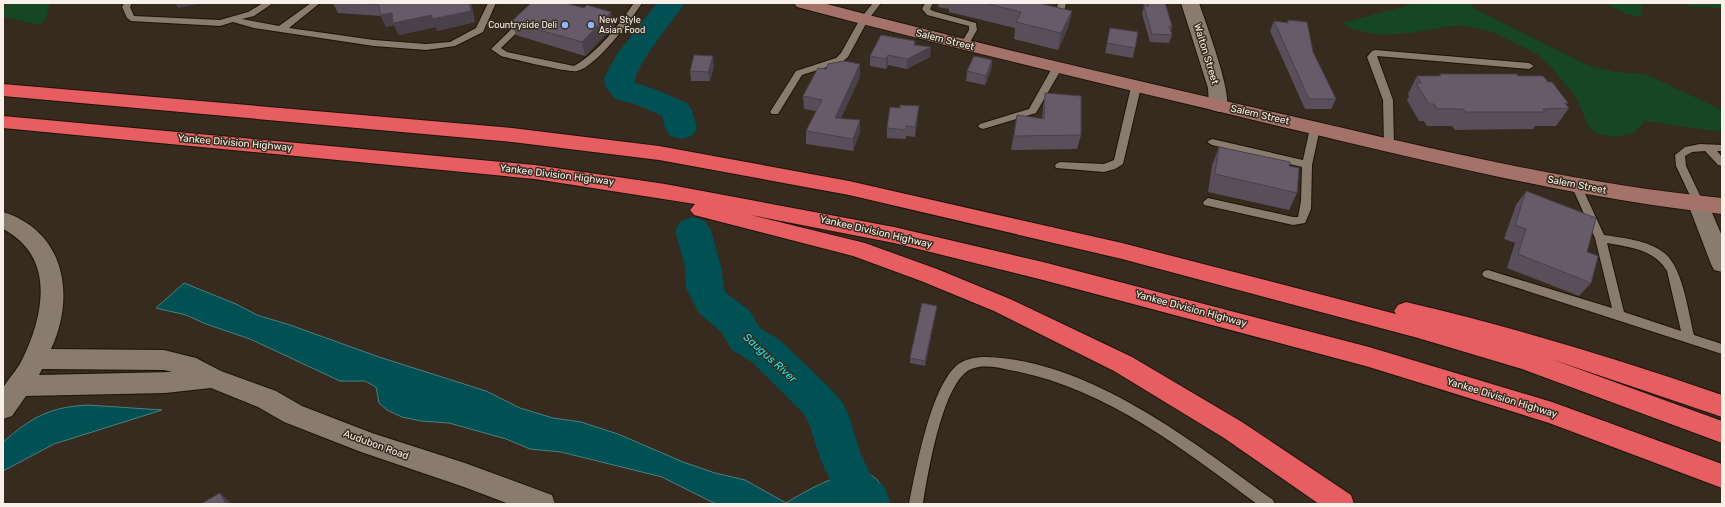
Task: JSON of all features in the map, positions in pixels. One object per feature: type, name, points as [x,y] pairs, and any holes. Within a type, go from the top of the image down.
[{"type":"highway","points":[[3,90],[512,135],[659,153],[849,188],[1122,251],[1439,319],[1576,356],[1722,406]]},
{"type":"highway","name":"Yankee Division Highway","points":[[3,122],[554,174],[665,191],[822,220],[902,237],[1184,308],[1369,357],[1516,402],[1648,448],[1722,476]]},
{"type":"highway","points":[[554,174],[857,249],[930,275],[1002,304],[1123,364],[1233,430],[1341,504]]},
{"type":"highway","points":[[1122,251],[1316,301],[1510,356],[1722,432]]},
{"type":"main road","name":"Salem Street","points":[[803,3],[964,45],[1136,87],[1389,145],[1576,185],[1699,204],[1722,206]]},
{"type":"street","name":"Walton Street","points":[[1190,3],[1217,88],[1219,106]]},
{"type":"street","points":[[1699,204],[1722,264]]},
{"type":"street","points":[[3,220],[28,234],[40,249],[47,261],[52,283],[52,308],[46,333],[35,359],[20,386],[3,408]]},
{"type":"street","name":"Audubon Road","points":[[35,359],[164,360],[196,368],[212,378],[267,399],[293,414],[370,444],[465,475],[542,504]]},
{"type":"street","name":"Audubon Road","points":[[20,386],[165,382],[212,378]]},
{"type":"lane","points":[[128,3],[126,7],[131,18],[220,23],[235,20],[269,3]]},
{"type":"lane","points":[[281,29],[316,3]]},
{"type":"lane","points":[[235,20],[374,44],[426,47],[452,44],[480,30],[492,3]]},
{"type":"lane","points":[[543,3],[495,49],[504,54],[575,69],[589,61],[620,22],[638,3]]},
{"type":"lane","points":[[775,112],[799,73],[804,70],[840,60],[864,19],[877,3]]},
{"type":"lane","points":[[928,3],[926,10],[930,13],[973,25],[973,30],[964,45]]},
{"type":"lane","points":[[1059,18],[1062,3]]},
{"type":"lane","points":[[1389,145],[1388,100],[1372,57],[1375,53],[1529,66]]},
{"type":"lane","points":[[983,126],[1033,111],[1058,68]]},
{"type":"lane","points":[[1060,166],[1104,168],[1118,162],[1136,87]]},
{"type":"lane","points":[[1208,202],[1291,221],[1299,221],[1303,218],[1307,165],[1315,128]]},
{"type":"lane","points":[[1212,142],[1307,165]]},
{"type":"lane","points":[[1699,204],[1681,166],[1680,155],[1684,151],[1691,148],[1722,148]]},
{"type":"lane","points":[[1708,148],[1722,163]]},
{"type":"lane","points":[[1576,185],[1600,238],[1619,315]]},
{"type":"lane","points":[[1600,238],[1645,247],[1660,255],[1668,262],[1672,270],[1689,339]]},
{"type":"lane","points":[[1488,274],[1722,349]]},
{"type":"lane","points":[[916,504],[931,435],[951,383],[961,369],[973,363],[986,361],[1014,364],[1045,372],[1075,382],[1107,398],[1168,434],[1268,504]]},
{"type":"green space","points":[[8,3],[50,3],[46,19],[40,25],[3,17],[3,9]]},
{"type":"green space","points":[[1416,3],[1470,3],[1475,9],[1587,65],[1616,72],[1644,74],[1654,78],[1722,110],[1722,132],[1645,121],[1634,133],[1615,137],[1597,134],[1589,128],[1576,97],[1551,67],[1537,54],[1490,31],[1458,25],[1411,33],[1379,35],[1352,29],[1343,23]]},
{"type":"green space","points":[[1605,3],[1641,3],[1642,14],[1638,17],[1626,14]]},
{"type":"green space","points":[[1677,3],[1722,3],[1722,8],[1695,7]]},
{"type":"water","points":[[184,283],[236,304],[257,315],[290,325],[379,357],[486,391],[520,408],[553,418],[581,422],[618,434],[683,462],[715,473],[745,480],[786,503],[808,490],[837,477],[865,473],[876,478],[882,489],[885,504],[716,504],[662,477],[561,452],[530,449],[506,439],[449,423],[421,421],[402,417],[387,410],[379,403],[376,387],[365,381],[340,381],[250,339],[206,324],[186,315],[156,308]]},
{"type":"water","points":[[88,405],[162,410],[54,444],[3,471],[3,442],[13,433],[33,420],[52,411]]},
{"type":"building","points":[[358,3],[469,3],[471,11],[432,19],[432,15],[393,23],[392,13],[380,15],[379,5]]},
{"type":"building","points":[[531,3],[565,3],[584,8],[587,5],[611,12],[582,42],[511,22]]},
{"type":"building","points":[[985,3],[1038,3],[1072,11],[1061,33],[1016,22],[1021,12]]},
{"type":"building","points":[[1148,3],[1165,3],[1172,26],[1169,26],[1172,35],[1152,34],[1144,6],[1149,6]]},
{"type":"building","points":[[1288,20],[1307,22],[1313,52],[1336,99],[1309,99],[1274,21],[1288,23]]},
{"type":"building","points":[[1110,28],[1138,32],[1135,48],[1107,43]]},
{"type":"building","points":[[881,35],[915,41],[914,45],[931,47],[907,59],[888,55],[886,59],[870,56]]},
{"type":"building","points":[[694,55],[713,56],[708,72],[690,71]]},
{"type":"building","points":[[974,56],[992,60],[986,76],[967,71]]},
{"type":"building","points":[[844,61],[860,64],[835,118],[860,120],[853,139],[806,131],[822,100],[803,96],[818,68],[826,69],[828,64]]},
{"type":"building","points":[[1440,74],[1517,74],[1518,76],[1543,76],[1548,82],[1552,82],[1568,103],[1564,103],[1569,108],[1543,109],[1545,112],[1465,112],[1463,109],[1437,109],[1434,104],[1429,104],[1416,83],[1421,83],[1417,76],[1441,76]]},
{"type":"building","points":[[1045,93],[1081,96],[1081,135],[1014,136],[1017,115],[1044,119]]},
{"type":"building","points":[[900,105],[919,106],[915,127],[906,126],[906,130],[887,128],[890,107],[900,108]]},
{"type":"building","points":[[1219,147],[1290,162],[1289,166],[1299,168],[1297,193],[1215,174]]},
{"type":"building","points":[[1526,191],[1596,218],[1587,252],[1598,256],[1591,283],[1518,254],[1526,229],[1515,225]]},
{"type":"building","points":[[922,303],[937,306],[925,361],[910,358]]},
{"type":"building","points":[[220,493],[226,504],[201,504]]},
{"type":"waterway","name":"Saugus River","points":[[671,3],[628,61],[619,78],[620,86],[626,92],[644,96],[676,110],[681,128]]},
{"type":"waterway","name":"Saugus River","points":[[693,230],[703,267],[705,288],[712,303],[735,321],[746,339],[766,351],[817,401],[828,416],[841,458],[858,493],[868,500],[869,504]]},
{"type":"place","name":"Countryside Deli","points":[[565,25]]},
{"type":"place","name":"New Style Asian Food","points":[[591,25]]}]
